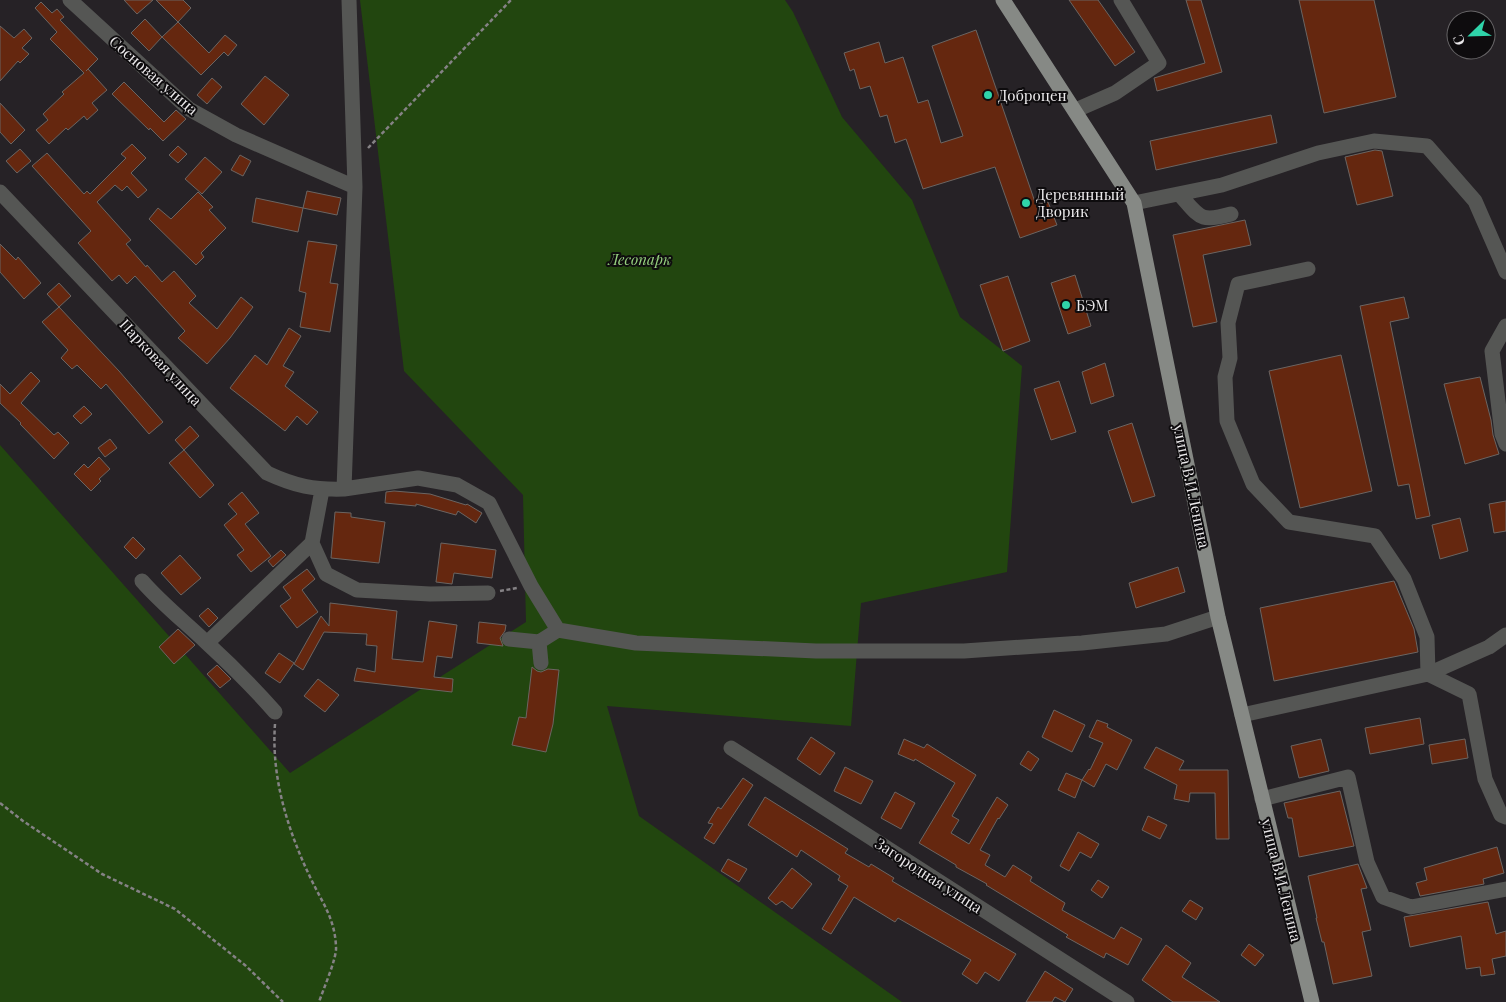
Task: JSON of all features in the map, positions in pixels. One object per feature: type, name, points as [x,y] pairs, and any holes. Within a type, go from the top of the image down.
[{"type":"main road","name":"улица В.И.Ленина","points":[[1003,0],[1076,110],[1134,203],[1218,617],[1312,1002]]},
{"type":"street","name":"Сосновая улица","points":[[70,0],[189,109],[236,135],[355,187]]},
{"type":"street","points":[[344,489],[355,187],[349,0]]},
{"type":"street","points":[[1076,110],[1115,93],[1159,63],[1121,0]]},
{"type":"street","points":[[1134,203],[1222,185],[1318,153],[1374,141],[1427,146],[1475,200],[1506,272]]},
{"type":"street","name":"Парковая улица","points":[[0,192],[267,473],[290,483],[322,490],[344,489],[418,478],[457,485],[489,503],[530,586],[558,630]]},
{"type":"street","points":[[1179,194],[1200,217],[1212,219],[1232,214]]},
{"type":"street","points":[[1308,269],[1238,284],[1228,323],[1230,358],[1225,377],[1228,421],[1253,484],[1289,522],[1375,536],[1404,579],[1427,637],[1428,674]]},
{"type":"street","points":[[1506,326],[1492,351],[1502,434],[1506,444]]},
{"type":"street","points":[[322,490],[312,542],[326,574],[357,590],[430,594],[488,593]]},
{"type":"street","points":[[207,643],[312,542]]},
{"type":"street","points":[[142,581],[154,595],[256,690],[275,712]]},
{"type":"street","points":[[509,640],[539,642],[558,630],[646,643],[816,651],[964,651],[1082,644],[1166,634],[1218,617]]},
{"type":"street","points":[[1242,715],[1428,674],[1489,647],[1506,635]]},
{"type":"street","points":[[539,642],[541,663]]},
{"type":"street","points":[[1428,674],[1469,694],[1486,779],[1501,815],[1506,817]]},
{"type":"street","name":"Загородная улица","points":[[731,748],[1127,1002]]},
{"type":"street","points":[[1262,799],[1348,777],[1367,862],[1383,897],[1411,907],[1506,889]]},
{"type":"path","points":[[354,162],[511,0]]},
{"type":"path","points":[[488,593],[530,586]]},
{"type":"path","points":[[275,712],[275,751],[278,778],[288,826],[311,879],[332,920],[336,949],[319,1002]]},
{"type":"path","points":[[0,803],[23,821],[102,874],[174,909],[246,966],[283,1002]]},
{"type":"green space","name":"Лесопарк","points":[[360,0],[785,0],[793,12],[842,117],[912,200],[960,317],[1022,366],[1007,572],[861,603],[851,726],[607,706],[639,816],[902,1002],[0,1002],[0,445],[290,773],[526,622],[523,495],[404,371]]},
{"type":"building","points":[[124,0],[153,0],[137,14]]},
{"type":"building","points":[[156,0],[183,0],[191,8],[178,22]]},
{"type":"building","points":[[1069,0],[1098,0],[1135,52],[1115,66]]},
{"type":"building","points":[[1186,0],[1201,0],[1222,72],[1157,91],[1154,78],[1205,63]]},
{"type":"building","points":[[1299,0],[1374,0],[1396,97],[1324,113]]},
{"type":"building","points":[[41,2],[52,13],[57,9],[64,17],[60,20],[98,59],[88,69],[107,90],[92,103],[98,110],[87,120],[84,116],[68,130],[66,128],[49,144],[36,130],[48,120],[43,114],[64,94],[62,92],[84,73],[50,39],[57,32],[35,8]]},
{"type":"building","points":[[145,19],[162,37],[149,51],[131,33]]},
{"type":"building","points":[[178,22],[209,53],[225,35],[237,45],[228,56],[224,52],[201,75],[162,37]]},
{"type":"building","points":[[0,26],[14,38],[24,29],[32,38],[22,48],[29,54],[20,63],[18,61],[0,81]]},
{"type":"building","points":[[976,30],[1036,205],[1048,202],[1057,225],[1020,238],[995,167],[923,189],[906,139],[895,143],[887,115],[880,117],[870,86],[860,89],[854,69],[850,71],[844,53],[879,42],[885,63],[903,57],[918,103],[928,100],[941,143],[963,136],[932,46]]},
{"type":"building","points":[[265,76],[289,95],[264,125],[241,104]]},
{"type":"building","points":[[212,78],[222,87],[207,104],[197,95]]},
{"type":"building","points":[[124,82],[164,122],[176,110],[186,119],[163,141],[112,94]]},
{"type":"building","points":[[0,103],[25,130],[11,144],[0,132]]},
{"type":"building","points":[[1271,115],[1277,143],[1156,170],[1150,141]]},
{"type":"building","points":[[132,144],[146,158],[131,173],[147,190],[138,198],[127,186],[122,191],[115,185],[97,202],[131,240],[126,244],[162,282],[174,271],[196,296],[189,303],[217,329],[241,297],[253,307],[230,338],[207,364],[178,338],[185,331],[135,276],[127,284],[119,275],[112,281],[78,243],[91,231],[32,166],[47,153],[84,194],[87,191],[90,194],[126,158],[121,154]]},
{"type":"building","points":[[178,146],[187,154],[178,163],[169,155]]},
{"type":"building","points":[[20,149],[31,161],[17,173],[6,161]]},
{"type":"building","points":[[1375,150],[1382,151],[1393,196],[1357,205],[1345,157]]},
{"type":"building","points":[[240,155],[251,161],[243,176],[231,170]]},
{"type":"building","points":[[205,157],[222,172],[202,194],[185,179]]},
{"type":"building","points":[[307,191],[341,198],[337,215],[303,208]]},
{"type":"building","points":[[198,192],[213,207],[209,210],[226,228],[201,253],[204,257],[196,265],[149,219],[158,208],[171,219]]},
{"type":"building","points":[[256,198],[303,208],[298,232],[252,222]]},
{"type":"building","points":[[1245,220],[1251,245],[1203,255],[1217,322],[1193,327],[1173,235]]},
{"type":"building","points":[[308,241],[337,245],[330,283],[338,284],[330,332],[300,327],[306,293],[299,291]]},
{"type":"building","points":[[0,244],[16,260],[18,257],[41,283],[24,299],[0,272]]},
{"type":"building","points":[[1075,275],[1091,326],[1068,334],[1051,283]]},
{"type":"building","points":[[1008,276],[1030,341],[1003,351],[980,285]]},
{"type":"building","points":[[59,283],[71,296],[59,307],[47,294]]},
{"type":"building","points":[[1404,297],[1409,318],[1390,322],[1430,516],[1416,519],[1409,484],[1398,486],[1360,306]]},
{"type":"building","points":[[59,307],[119,371],[163,422],[149,434],[106,384],[101,389],[77,365],[72,369],[61,358],[68,350],[42,322]]},
{"type":"building","points":[[289,328],[301,336],[283,366],[294,372],[285,386],[318,412],[307,425],[297,416],[285,431],[230,388],[255,355],[267,365]]},
{"type":"building","points":[[1341,355],[1372,491],[1300,508],[1269,371]]},
{"type":"building","points":[[1105,363],[1114,396],[1091,404],[1082,372]]},
{"type":"building","points":[[31,372],[40,381],[21,403],[54,435],[58,432],[69,443],[54,459],[0,403],[0,384],[10,394]]},
{"type":"building","points":[[1480,377],[1499,454],[1465,464],[1444,384]]},
{"type":"building","points":[[1059,381],[1076,432],[1051,440],[1034,389]]},
{"type":"building","points":[[84,406],[92,414],[81,424],[73,416]]},
{"type":"building","points":[[1132,423],[1155,496],[1132,503],[1108,431]]},
{"type":"building","points":[[190,426],[199,436],[184,450],[175,440]]},
{"type":"building","points":[[110,439],[117,448],[105,457],[98,448]]},
{"type":"building","points":[[184,450],[214,485],[200,498],[169,463]]},
{"type":"building","points":[[99,457],[110,469],[99,479],[101,481],[91,491],[74,474],[84,464],[88,468]]},
{"type":"building","points":[[242,492],[259,513],[245,524],[271,556],[251,572],[237,555],[244,550],[224,525],[237,514],[228,504]]},
{"type":"building","points":[[386,492],[430,494],[467,504],[482,513],[476,523],[458,511],[456,515],[416,504],[416,506],[385,503]]},
{"type":"building","points":[[1506,501],[1506,531],[1494,533],[1489,504]]},
{"type":"building","points":[[335,512],[351,513],[351,517],[385,522],[379,563],[331,558]]},
{"type":"building","points":[[1460,518],[1468,551],[1440,559],[1432,525]]},
{"type":"building","points":[[133,537],[145,549],[136,559],[124,547]]},
{"type":"building","points":[[441,543],[496,550],[492,578],[454,573],[452,584],[436,582]]},
{"type":"building","points":[[281,550],[286,555],[273,567],[268,561]]},
{"type":"building","points":[[180,555],[201,578],[181,595],[161,573]]},
{"type":"building","points":[[1178,567],[1185,592],[1136,608],[1129,583]]},
{"type":"building","points":[[307,569],[315,579],[302,590],[318,612],[297,628],[280,606],[291,598],[283,587]]},
{"type":"building","points":[[1394,581],[1414,629],[1418,652],[1274,681],[1260,608]]},
{"type":"building","points":[[330,603],[397,611],[392,659],[423,662],[429,621],[457,625],[452,658],[437,656],[434,677],[453,679],[452,692],[354,681],[357,668],[375,672],[377,646],[366,645],[367,634],[324,632],[303,670],[294,664],[321,616],[329,626]]},
{"type":"building","points":[[208,608],[218,618],[209,627],[199,616]]},
{"type":"building","points":[[479,622],[506,625],[505,631],[500,638],[503,646],[477,643]]},
{"type":"building","points":[[178,629],[195,645],[174,664],[159,647]]},
{"type":"building","points":[[279,653],[294,663],[280,683],[265,673]]},
{"type":"building","points":[[217,665],[231,679],[220,688],[207,674]]},
{"type":"building","points":[[532,667],[541,672],[548,669],[559,670],[553,724],[546,752],[512,745],[519,717],[526,718]]},
{"type":"building","points":[[318,679],[339,695],[325,712],[304,696]]},
{"type":"building","points":[[1054,710],[1085,725],[1072,752],[1042,737]]},
{"type":"building","points":[[1420,718],[1424,744],[1370,754],[1365,728]]},
{"type":"building","points":[[1097,720],[1108,724],[1107,727],[1132,740],[1117,770],[1106,764],[1094,787],[1082,780],[1090,770],[1103,743],[1089,737]]},
{"type":"building","points":[[811,737],[835,753],[820,775],[797,759]]},
{"type":"building","points":[[904,739],[924,748],[927,744],[976,775],[952,816],[959,820],[951,833],[969,844],[997,797],[1008,805],[998,818],[980,850],[990,855],[985,865],[1005,877],[1013,865],[1032,877],[1030,881],[1065,903],[1062,910],[1114,939],[1121,927],[1142,939],[1128,965],[1106,953],[1104,958],[1066,937],[1068,935],[919,843],[955,783],[915,759],[914,761],[898,754]]},
{"type":"building","points":[[1321,739],[1329,771],[1299,778],[1291,746]]},
{"type":"building","points":[[1465,739],[1468,758],[1432,764],[1429,745]]},
{"type":"building","points":[[1156,747],[1184,761],[1179,770],[1228,770],[1229,839],[1216,839],[1215,793],[1190,793],[1189,802],[1174,799],[1177,785],[1144,768]]},
{"type":"building","points":[[1028,751],[1039,759],[1031,771],[1020,764]]},
{"type":"building","points":[[845,767],[873,781],[861,804],[834,791]]},
{"type":"building","points":[[1066,773],[1082,780],[1075,798],[1058,790]]},
{"type":"building","points":[[743,778],[753,785],[714,844],[704,838],[713,824],[708,823],[718,807],[721,809]]},
{"type":"building","points":[[1340,791],[1354,846],[1299,857],[1292,818],[1288,818],[1284,803]]},
{"type":"building","points":[[895,792],[915,803],[901,829],[881,818]]},
{"type":"building","points":[[765,797],[848,849],[845,853],[869,867],[871,864],[894,878],[892,881],[1016,954],[999,981],[985,972],[977,984],[962,974],[971,960],[898,918],[895,922],[854,897],[831,934],[822,929],[848,886],[838,880],[840,876],[801,850],[797,857],[748,825]]},
{"type":"building","points":[[1148,816],[1167,825],[1160,839],[1142,830]]},
{"type":"building","points":[[1078,832],[1099,844],[1091,858],[1080,852],[1069,871],[1060,866]]},
{"type":"building","points":[[1497,847],[1504,873],[1483,879],[1484,884],[1420,896],[1416,883],[1427,880],[1424,868]]},
{"type":"building","points":[[728,859],[747,869],[739,882],[721,871]]},
{"type":"building","points":[[1358,864],[1367,888],[1361,889],[1371,930],[1362,932],[1372,976],[1333,984],[1324,942],[1322,942],[1316,918],[1308,876]]},
{"type":"building","points":[[792,868],[812,884],[792,909],[782,901],[776,905],[768,898]]},
{"type":"building","points":[[1098,880],[1109,887],[1102,898],[1091,890]]},
{"type":"building","points":[[1190,900],[1203,908],[1196,920],[1182,911]]},
{"type":"building","points":[[1488,902],[1496,934],[1506,931],[1506,956],[1492,959],[1495,974],[1481,976],[1480,967],[1466,969],[1461,936],[1410,947],[1404,917]]},
{"type":"building","points":[[1249,944],[1264,955],[1255,966],[1241,955]]},
{"type":"building","points":[[1166,945],[1191,963],[1182,977],[1220,1002],[1173,1002],[1142,980]]},
{"type":"building","points":[[1045,971],[1073,989],[1065,1002],[1055,997],[1052,1002],[1026,1002]]},
{"type":"place","name":"Доброцен","points":[[988,95]]},
{"type":"place","name":"Деревянный Дворик","points":[[1026,203]]},
{"type":"place","name":"БЭМ","points":[[1066,305]]}]
